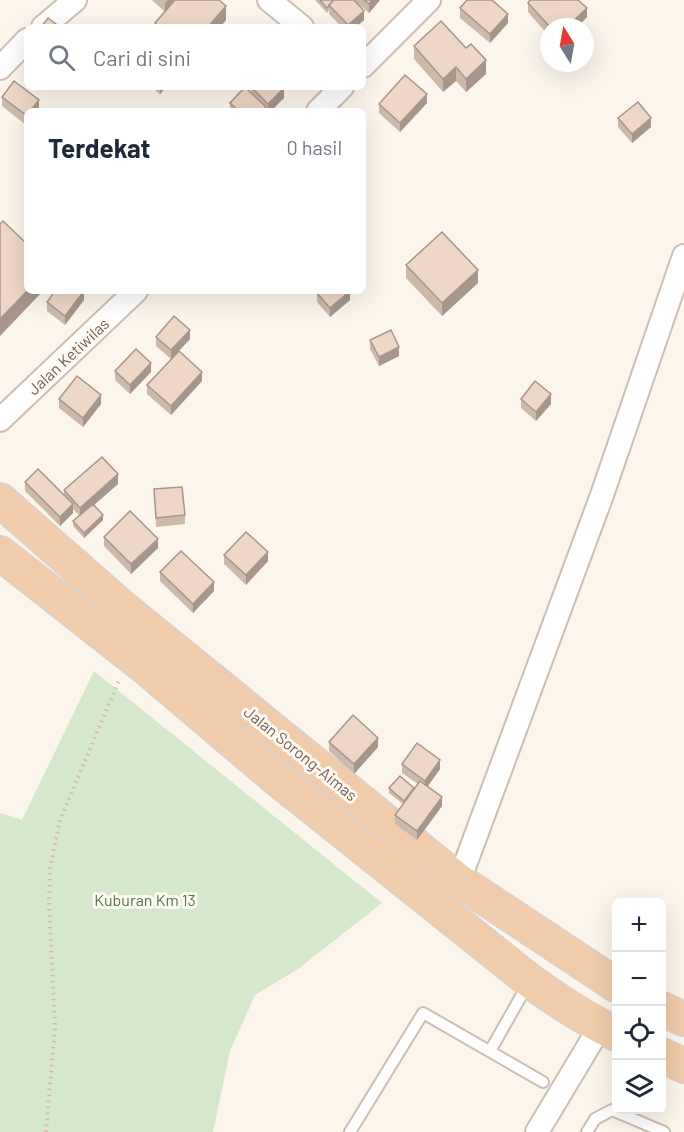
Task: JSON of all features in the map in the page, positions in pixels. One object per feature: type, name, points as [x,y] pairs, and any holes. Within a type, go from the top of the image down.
[{"type":"highway","name":"Jalan Sorong-Aimas","points":[[0,500],[123,608],[459,881],[612,982]]},
{"type":"highway","name":"Jalan Sorong-Aimas","points":[[0,553],[100,634],[130,655],[277,779],[530,981],[608,1031]]},
{"type":"highway","points":[[100,634],[123,608]]},
{"type":"highway","points":[[666,1011],[684,1019]]},
{"type":"highway","points":[[666,1057],[684,1066]]},
{"type":"street","points":[[47,24],[75,0]]},
{"type":"street","points":[[269,0],[298,24]]},
{"type":"street","points":[[366,63],[429,0]]},
{"type":"street","points":[[0,68],[24,43]]},
{"type":"street","points":[[321,108],[339,90]]},
{"type":"street","points":[[459,881],[602,495],[684,256]]},
{"type":"street","name":"Jalan Ketiwilas","points":[[0,420],[133,294]]},
{"type":"street","points":[[537,1132],[608,1031]]},
{"type":"lane","points":[[490,1051],[530,981]]},
{"type":"lane","points":[[350,1132],[423,1013],[543,1082]]},
{"type":"lane","points":[[587,1132],[595,1119],[612,1110],[664,1132]]},
{"type":"path","points":[[46,1132],[55,1029],[49,903],[50,868],[60,819],[130,655]]},
{"type":"green space","name":"Kuburan Km 13","points":[[94,671],[382,903],[298,969],[255,995],[230,1051],[213,1132],[0,1132],[0,813],[22,820]]},
{"type":"building","points":[[175,0],[219,0],[226,6],[211,24],[155,23]]},
{"type":"building","points":[[320,0],[334,0],[327,8]]},
{"type":"building","points":[[334,0],[354,0],[364,11],[347,24],[329,5]]},
{"type":"building","points":[[467,0],[492,0],[508,14],[490,34],[460,8]]},
{"type":"building","points":[[530,0],[578,0],[587,8],[576,18],[542,18],[528,3]]},
{"type":"building","points":[[48,18],[56,24],[43,24]]},
{"type":"building","points":[[441,21],[466,48],[471,44],[486,60],[466,79],[456,67],[443,79],[414,46]]},
{"type":"building","points":[[405,75],[427,94],[400,123],[379,104]]},
{"type":"building","points":[[14,81],[39,100],[32,108],[24,108],[24,114],[2,97]]},
{"type":"building","points":[[242,90],[248,90],[266,107],[236,108],[230,103]]},
{"type":"building","points":[[254,90],[282,90],[268,104]]},
{"type":"building","points":[[638,102],[651,118],[632,134],[618,118]]},
{"type":"building","points":[[3,221],[24,241],[24,294],[0,319],[0,224]]},
{"type":"building","points":[[442,232],[478,270],[442,303],[406,265]]},
{"type":"building","points":[[53,294],[82,294],[65,316],[47,302]]},
{"type":"building","points":[[318,294],[346,294],[330,308]]},
{"type":"building","points":[[174,316],[190,330],[171,350],[156,337]]},
{"type":"building","points":[[391,330],[399,347],[379,357],[370,340]]},
{"type":"building","points":[[136,349],[151,363],[130,385],[115,371]]},
{"type":"building","points":[[179,351],[202,372],[171,406],[147,385]]},
{"type":"building","points":[[77,376],[101,395],[83,418],[59,399]]},
{"type":"building","points":[[535,381],[551,394],[536,412],[521,399]]},
{"type":"building","points":[[102,457],[118,474],[80,508],[64,490]]},
{"type":"building","points":[[38,469],[73,504],[60,517],[25,482]]},
{"type":"building","points":[[182,487],[185,515],[156,518],[154,489]]},
{"type":"building","points":[[93,504],[103,515],[84,533],[73,521]]},
{"type":"building","points":[[130,511],[158,539],[131,564],[104,537]]},
{"type":"building","points":[[246,532],[268,552],[246,575],[224,555]]},
{"type":"building","points":[[181,551],[214,582],[193,604],[160,572]]},
{"type":"building","points":[[353,715],[378,738],[354,764],[329,742]]},
{"type":"building","points":[[417,743],[440,760],[425,781],[402,764]]},
{"type":"building","points":[[400,776],[414,788],[404,801],[389,788]]},
{"type":"building","points":[[420,781],[442,797],[417,831],[395,815]]}]
